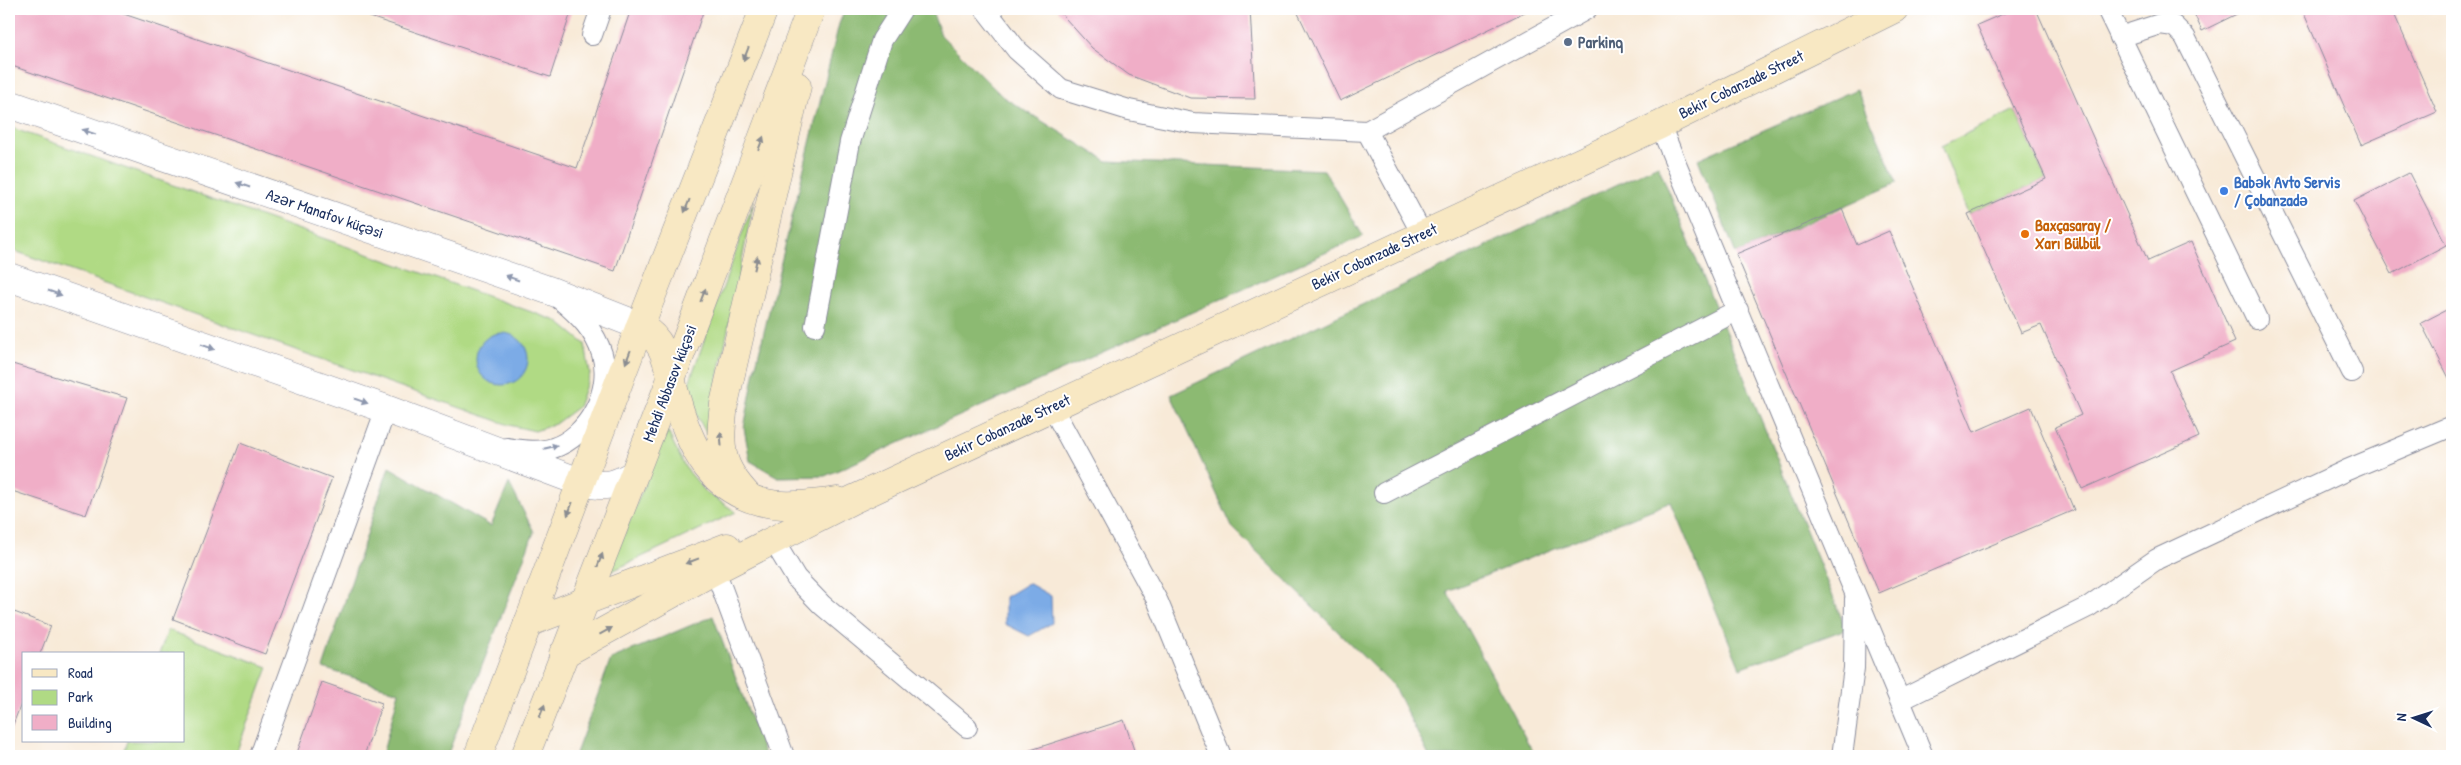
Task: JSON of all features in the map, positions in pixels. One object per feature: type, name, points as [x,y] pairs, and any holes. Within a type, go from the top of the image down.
[{"type":"street","points":[[478,756],[580,482],[764,9]]},
{"type":"street","name":"Mehdi Abbasov küçəsi","points":[[525,756],[811,9]]},
{"type":"street","points":[[749,497],[734,482],[726,468],[720,432],[724,404],[816,9]]},
{"type":"street","name":"Bekir Cobanzade Street","points":[[852,500],[1660,124],[1894,9]]},
{"type":"street","name":"Azər Manafov küçəsi","points":[[9,104],[551,291],[640,326]]},
{"type":"street","points":[[9,276],[386,409],[580,482],[602,486],[616,485],[633,475]]},
{"type":"street","points":[[640,326],[651,332],[660,344],[671,377],[681,418],[701,462],[714,476],[729,488],[749,497],[780,505],[852,500]]},
{"type":"street","points":[[563,654],[715,570],[852,500]]},
{"type":"street","points":[[528,623],[852,500]]},
{"type":"lane","points":[[592,35],[601,9]]},
{"type":"lane","points":[[815,326],[850,142],[882,40],[902,9]]},
{"type":"lane","points":[[985,9],[1017,50],[1061,89],[1129,110],[1193,123],[1367,130],[1587,9]]},
{"type":"lane","points":[[2107,9],[2257,319]]},
{"type":"lane","points":[[2120,36],[2160,24],[2174,26],[2184,38],[2352,372]]},
{"type":"lane","points":[[1660,124],[1923,756]]},
{"type":"lane","points":[[1367,130],[1422,234]]},
{"type":"lane","points":[[485,446],[528,450],[552,449],[573,439],[587,423],[597,404],[604,377],[603,355],[593,334],[581,317],[551,291]]},
{"type":"lane","points":[[1384,493],[1738,310]]},
{"type":"lane","points":[[1052,407],[1158,602],[1221,756]]},
{"type":"lane","points":[[260,756],[386,409]]},
{"type":"lane","points":[[1901,700],[2088,607],[2157,559],[2347,470],[2452,426]]},
{"type":"lane","points":[[773,540],[796,578],[822,605],[967,727]]},
{"type":"lane","points":[[715,570],[784,756]]},
{"type":"lane","points":[[1842,756],[1854,668],[1855,592]]},
{"type":"green space","points":[[845,9],[931,9],[941,35],[1003,97],[1107,161],[1324,170],[1363,236],[825,476],[778,477],[750,461],[744,428],[756,365],[839,24]]},
{"type":"green space","points":[[1857,89],[1897,183],[1736,254],[1698,159]]},
{"type":"green space","points":[[2015,110],[2046,179],[1968,214],[1941,146]]},
{"type":"green space","points":[[9,127],[557,321],[585,344],[590,374],[578,407],[555,424],[535,431],[509,425],[9,249]]},
{"type":"green space","points":[[1658,165],[1846,629],[1740,668],[1671,502],[1447,591],[1535,756],[1429,756],[1394,687],[1232,527],[1171,395]]},
{"type":"green space","points":[[754,200],[707,434],[692,408],[688,386]]},
{"type":"green space","points":[[667,430],[685,467],[706,492],[736,512],[608,573]]},
{"type":"green space","points":[[389,467],[491,526],[509,483],[534,532],[447,756],[382,756],[399,692],[323,668]]},
{"type":"green space","points":[[713,616],[765,756],[575,756],[611,659]]},
{"type":"green space","points":[[168,630],[268,667],[235,756],[122,756],[127,742],[185,742],[185,652],[160,652]]},
{"type":"water","points":[[497,333],[507,333],[521,340],[528,354],[528,364],[521,378],[507,385],[497,385],[487,381],[480,374],[476,364],[476,354],[480,344],[487,337]]},
{"type":"water","points":[[1028,583],[1051,596],[1052,623],[1029,636],[1005,624],[1005,597]]},
{"type":"building","points":[[9,9],[109,9],[577,168],[631,9],[704,9],[615,271],[9,65]]},
{"type":"building","points":[[346,9],[572,9],[550,77]]},
{"type":"building","points":[[1057,9],[1250,9],[1255,99],[1190,98],[1129,75],[1092,48]]},
{"type":"building","points":[[1296,9],[1531,9],[1340,101]]},
{"type":"building","points":[[2014,9],[2036,9],[2148,261],[2191,242],[2235,342],[2170,371],[2199,437],[2082,489],[2055,427],[2081,415],[2041,325],[2021,333],[1968,214],[2046,179],[1977,25]]},
{"type":"building","points":[[2192,9],[2247,9],[2202,31]]},
{"type":"building","points":[[2302,9],[2392,9],[2437,112],[2361,145]]},
{"type":"building","points":[[2409,173],[2446,245],[2392,274],[2354,201]]},
{"type":"building","points":[[1842,209],[1857,245],[1889,231],[1974,432],[2031,407],[2074,510],[1879,593],[1736,254]]},
{"type":"building","points":[[2452,307],[2452,384],[2421,323]]},
{"type":"building","points":[[9,363],[127,398],[86,515],[9,490]]},
{"type":"building","points":[[240,443],[332,478],[265,654],[173,619]]},
{"type":"building","points":[[9,610],[51,626],[41,652],[22,652],[22,701],[9,735]]},
{"type":"building","points":[[322,682],[382,703],[364,756],[296,756]]},
{"type":"building","points":[[1124,720],[1136,756],[1012,756]]},
{"type":"place","name":"Parkinq","points":[[1568,42]]},
{"type":"place","name":"Babək Avto Servis / Çobanzadə","points":[[2224,191]]},
{"type":"place","name":"Baxçasaray / Xarı Bülbül","points":[[2025,234]]}]
